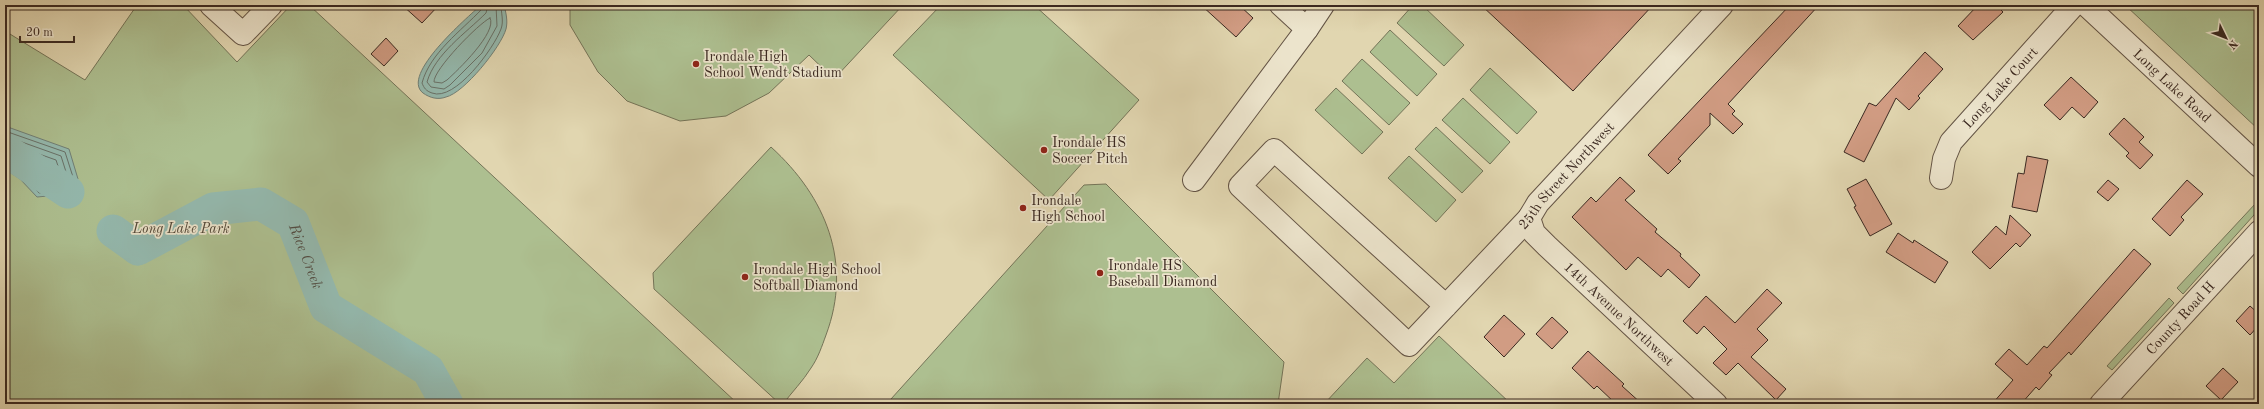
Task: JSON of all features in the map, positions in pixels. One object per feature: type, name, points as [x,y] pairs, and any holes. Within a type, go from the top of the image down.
[{"type":"street","points":[[211,5],[243,34],[271,5]]},
{"type":"street","points":[[1281,5],[1307,29]]},
{"type":"street","points":[[1194,180],[1307,29],[1323,5]]},
{"type":"street","name":"25th Street Northwest","points":[[1446,306],[1274,150],[1240,186],[1409,345],[1446,306],[1529,218],[1538,203],[1722,5]]},
{"type":"street","name":"Long Lake Court","points":[[1941,178],[1944,159],[1951,142],[2074,5]]},
{"type":"street","name":"Long Lake Road","points":[[2086,5],[2259,166]]},
{"type":"street","name":"14th Avenue Northwest","points":[[1529,218],[1534,233],[1547,246],[1716,404]]},
{"type":"street","name":"County Road H","points":[[2101,404],[2259,232]]},
{"type":"green space","name":"Long Lake Park","points":[[137,5],[183,5],[237,62],[291,5],[309,5],[738,404],[5,404],[5,31],[85,80]]},
{"type":"green space","name":"Irondale High School Wendt Stadium","points":[[570,5],[903,5],[834,79],[809,55],[769,93],[726,116],[680,121],[627,101],[598,72],[570,25]]},
{"type":"green space","name":"Irondale HS Soccer Pitch","points":[[941,5],[1034,5],[1139,100],[1049,200],[893,55]]},
{"type":"green space","points":[[1413,5],[1422,5],[1464,45],[1444,66],[1397,23]]},
{"type":"green space","points":[[2125,5],[2259,5],[2259,130]]},
{"type":"green space","points":[[1390,30],[1437,74],[1417,96],[1370,52]]},
{"type":"green space","points":[[1362,59],[1410,103],[1389,125],[1342,81]]},
{"type":"green space","points":[[1490,68],[1537,112],[1517,134],[1470,90]]},
{"type":"green space","points":[[1336,88],[1383,132],[1362,154],[1315,110]]},
{"type":"green space","points":[[1463,98],[1510,142],[1490,164],[1442,120]]},
{"type":"green space","points":[[1436,127],[1483,171],[1462,193],[1415,149]]},
{"type":"green space","name":"Irondale High School Softball Diamond","points":[[771,147],[790,166],[807,187],[820,209],[829,233],[835,257],[837,282],[834,308],[820,352],[808,373],[783,404],[780,404],[654,289],[653,273]]},
{"type":"green space","points":[[1409,156],[1456,200],[1436,222],[1388,178]]},
{"type":"green space","name":"Irondale HS Baseball Diamond","points":[[1106,184],[1284,362],[1278,404],[897,404],[891,399],[1084,185]]},
{"type":"green space","points":[[2256,203],[2259,203],[2258,209],[2254,215],[2183,294],[2177,288]]},
{"type":"green space","points":[[2169,298],[2174,303],[2112,370],[2107,366]]},
{"type":"green space","points":[[1439,336],[1511,404],[1324,404],[1367,358],[1394,383]]},
{"type":"water","points":[[481,5],[504,5],[507,26],[497,47],[472,78],[454,94],[440,98],[434,98],[426,95],[418,85],[420,73],[438,47]]},
{"type":"water","points":[[5,126],[69,149],[78,179],[48,196],[37,197],[20,179],[5,169]]},
{"type":"building","points":[[402,5],[439,5],[422,23]]},
{"type":"building","points":[[1201,5],[1239,5],[1253,18],[1236,37]]},
{"type":"building","points":[[1481,5],[1653,5],[1573,91]]},
{"type":"building","points":[[1790,5],[1819,5],[1728,104],[1735,111],[1732,114],[1743,124],[1733,134],[1710,113],[1710,125],[1678,159],[1681,161],[1668,174],[1648,155]]},
{"type":"building","points":[[1978,5],[1996,5],[2003,12],[1973,40],[1958,26]]},
{"type":"building","points":[[386,38],[398,51],[384,66],[371,54]]},
{"type":"building","points":[[1925,52],[1943,69],[1918,96],[1920,98],[1909,110],[1896,98],[1864,162],[1844,152],[1869,103],[1876,106]]},
{"type":"building","points":[[2071,77],[2098,102],[2084,118],[2072,107],[2060,120],[2044,105]]},
{"type":"building","points":[[2124,118],[2144,137],[2139,142],[2153,155],[2140,169],[2126,156],[2129,153],[2109,134]]},
{"type":"building","points":[[2027,156],[2048,160],[2037,212],[2012,207],[2018,173],[2024,174]]},
{"type":"building","points":[[1620,177],[1635,191],[1625,200],[1657,229],[1655,232],[1681,254],[1680,256],[1700,275],[1689,288],[1668,269],[1661,277],[1638,257],[1626,270],[1572,217],[1591,197],[1596,202]]},
{"type":"building","points":[[1866,179],[1892,224],[1870,236],[1854,207],[1856,206],[1847,189]]},
{"type":"building","points":[[2108,180],[2119,189],[2108,201],[2097,192]]},
{"type":"building","points":[[2187,180],[2203,194],[2181,217],[2184,220],[2170,236],[2152,219]]},
{"type":"building","points":[[2010,215],[2031,235],[2020,247],[2016,243],[1990,269],[1972,252],[1996,226],[2006,235]]},
{"type":"building","points":[[1898,233],[1913,243],[1914,240],[1948,262],[1935,283],[1886,252]]},
{"type":"building","points":[[2134,249],[2151,264],[2071,355],[2069,352],[2049,373],[2052,375],[2039,390],[2036,387],[2021,404],[1992,404],[2013,380],[1995,364],[2009,349],[2027,365],[2044,346],[2047,348]]},
{"type":"building","points":[[1767,289],[1782,303],[1757,329],[1768,340],[1751,357],[1786,389],[1776,400],[1738,363],[1726,375],[1713,363],[1727,349],[1704,326],[1697,334],[1683,321],[1706,296],[1735,323]]},
{"type":"building","points":[[2250,306],[2259,314],[2259,325],[2250,335],[2236,321]]},
{"type":"building","points":[[1504,315],[1525,334],[1504,357],[1484,337]]},
{"type":"building","points":[[1552,317],[1568,332],[1552,349],[1536,334]]},
{"type":"building","points":[[1588,351],[1624,384],[1622,386],[1642,404],[1616,404],[1597,386],[1594,389],[1572,368]]},
{"type":"building","points":[[2223,368],[2238,382],[2221,400],[2206,386]]},
{"type":"waterway","name":"Rice Creek","points":[[5,150],[68,192]]},
{"type":"waterway","name":"Rice Creek","points":[[113,231],[138,249],[213,209],[261,204],[293,223],[326,307],[428,370],[447,404]]},
{"type":"place","name":"Irondale High School Wendt Stadium","points":[[696,64]]},
{"type":"place","name":"Irondale HS Soccer Pitch","points":[[1044,150]]},
{"type":"place","name":"Irondale High School","points":[[1023,208]]},
{"type":"place","name":"Irondale HS Baseball Diamond","points":[[1100,273]]},
{"type":"place","name":"Irondale High School Softball Diamond","points":[[745,277]]}]
